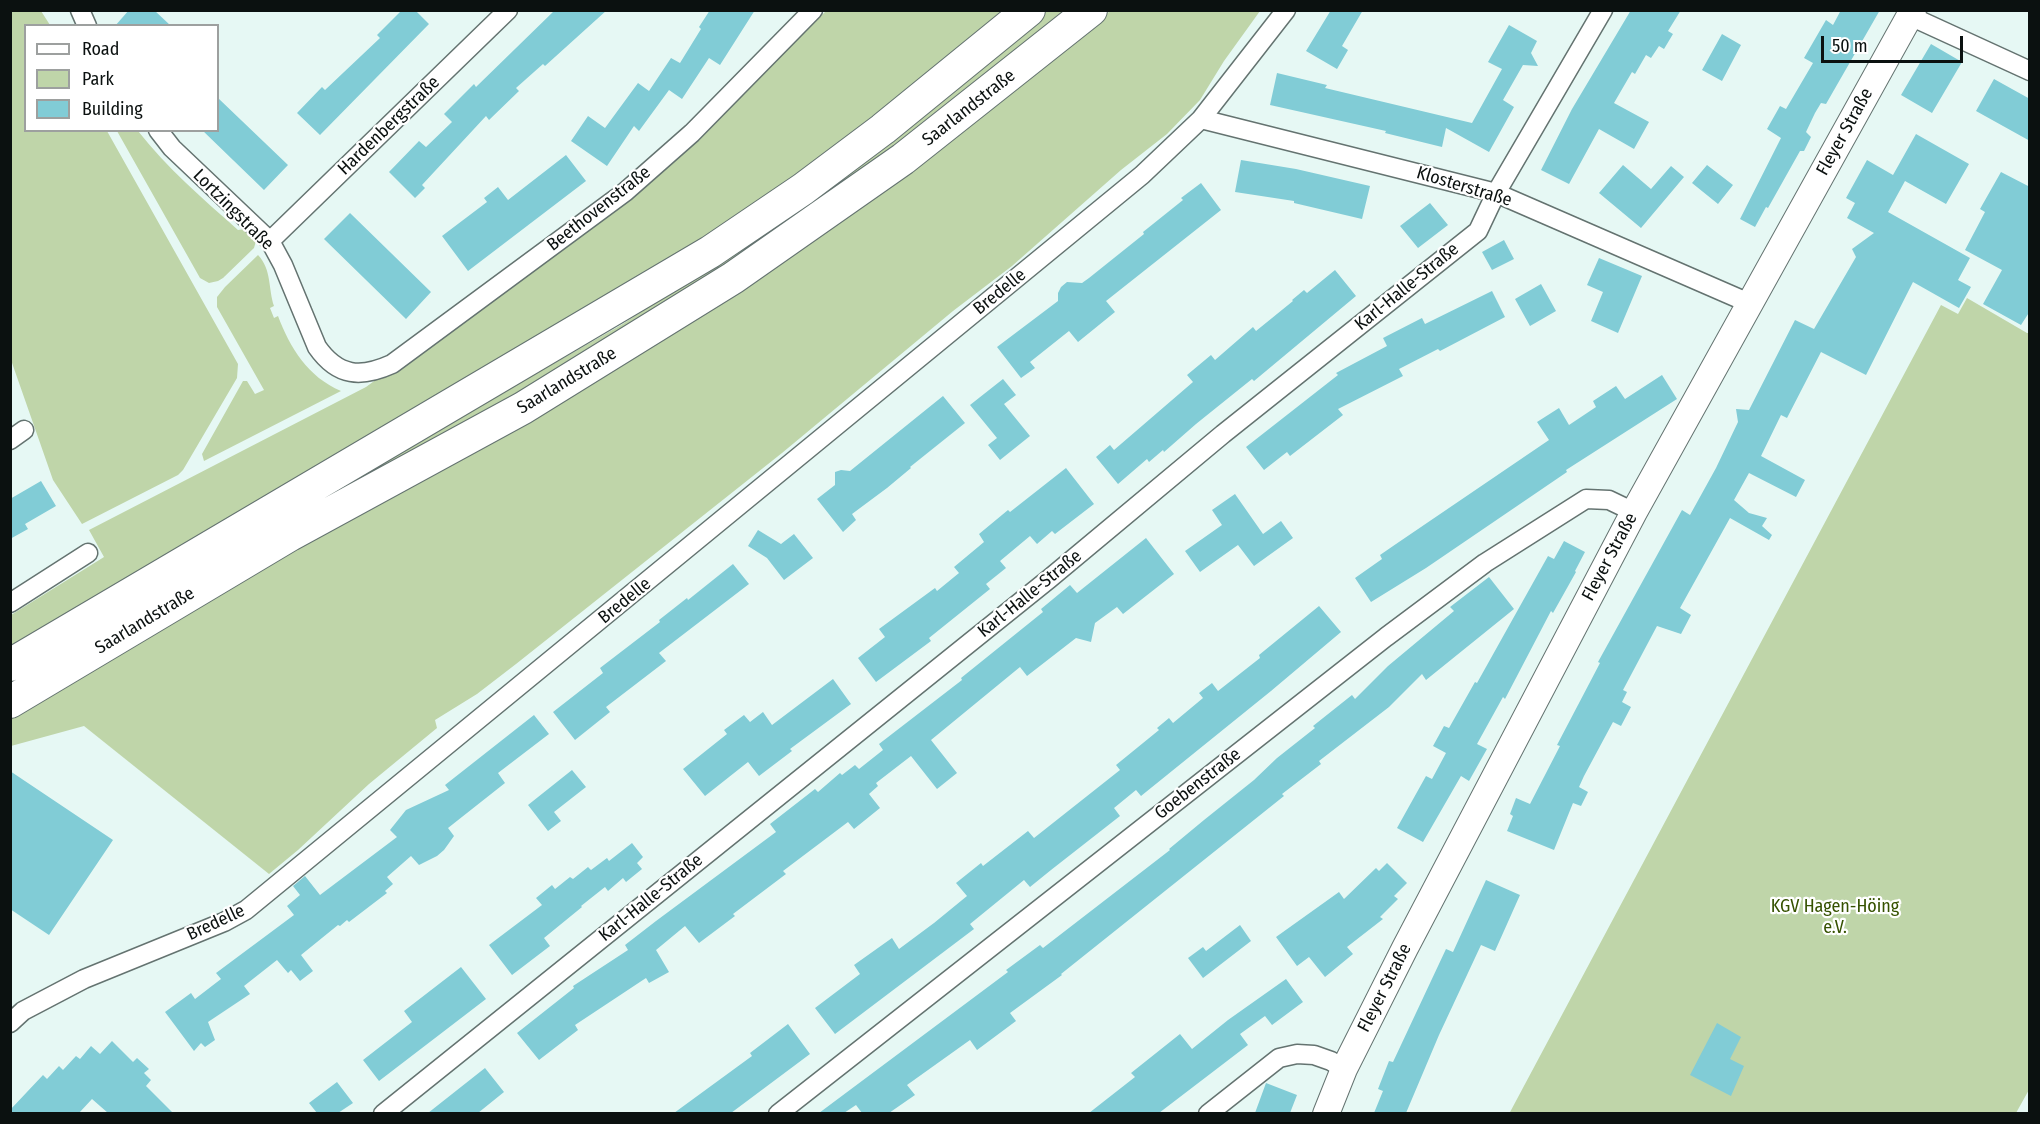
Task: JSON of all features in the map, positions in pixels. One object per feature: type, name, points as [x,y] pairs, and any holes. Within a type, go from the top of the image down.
[{"type":"highway","name":"Saarlandstraße","points":[[10,665],[710,252],[803,189],[883,129],[1029,10]]},
{"type":"highway","name":"Saarlandstraße","points":[[10,702],[290,535],[523,408],[733,278],[903,159],[1091,10]]},
{"type":"street","name":"Hardenbergstraße","points":[[270,241],[508,10]]},
{"type":"street","name":"Beethovenstraße","points":[[361,374],[377,371],[392,364],[625,192],[692,133],[813,10]]},
{"type":"street","name":"Bredelle","points":[[10,1023],[23,1011],[84,979],[224,922],[246,910],[1142,175],[1201,119],[1286,10]]},
{"type":"street","name":"Karl-Halle-Straße","points":[[383,1113],[1040,587],[1223,434],[1478,231],[1496,193],[1603,10]]},
{"type":"street","points":[[1912,13],[2030,71]]},
{"type":"street","name":"Fleyer Straße","points":[[1326,1113],[1344,1069],[1405,948],[1634,512],[1912,13]]},
{"type":"street","name":"Klosterstraße","points":[[1201,119],[1496,193],[1749,303]]},
{"type":"street","name":"Lortzingstraße","points":[[159,132],[171,148],[270,241],[283,265],[322,356],[346,372],[361,374]]},
{"type":"street","name":"Goebenstraße","points":[[778,1113],[1386,637],[1485,563],[1586,500],[1608,500],[1634,512]]},
{"type":"street","points":[[10,603],[88,553]]},
{"type":"street","points":[[1208,1113],[1279,1058],[1297,1054],[1314,1055],[1344,1069]]},
{"type":"green space","points":[[10,11],[41,11],[49,24],[24,24],[24,132],[108,132],[238,364],[237,378],[178,475],[82,524],[53,480],[11,360]]},
{"type":"green space","points":[[826,11],[1015,11],[705,244],[11,647],[11,615],[104,557],[89,530],[366,387],[631,194],[696,138]]},
{"type":"green space","points":[[1047,11],[1074,11],[967,97],[689,294],[260,541],[331,491],[621,325],[791,214],[951,95]]},
{"type":"green space","points":[[1110,11],[1260,11],[1224,61],[1200,100],[1167,134],[1121,170],[1012,266],[953,311],[782,453],[516,664],[477,694],[435,720],[437,728],[369,784],[269,874],[84,726],[11,746],[11,709],[928,156],[1029,79]]},
{"type":"green space","points":[[118,132],[139,132],[161,158],[199,195],[238,230],[245,229],[256,241],[254,248],[223,278],[209,283],[200,278]]},
{"type":"green space","points":[[258,255],[268,273],[274,306],[270,308],[274,318],[278,316],[288,339],[310,370],[341,391],[204,461],[202,454],[243,381],[247,381],[255,394],[264,390],[217,307],[217,297]]},
{"type":"green space","name":"KGV Hagen-Höing e.V.","points":[[1967,298],[2029,333],[2030,1088],[2016,1113],[1509,1114],[1941,305],[1958,314]]},
{"type":"building","points":[[129,10],[154,10],[169,24],[117,24]]},
{"type":"building","points":[[402,10],[415,10],[429,24],[320,135],[297,113],[322,87],[325,90],[380,38],[377,35]]},
{"type":"building","points":[[555,10],[607,10],[545,66],[543,64],[516,88],[519,91],[489,120],[486,116],[422,185],[425,188],[415,198],[389,172],[419,141],[426,147],[452,122],[444,114],[474,84],[476,87]]},
{"type":"building","points":[[710,10],[755,10],[720,65],[709,58],[682,99],[669,90],[639,131],[634,126],[607,166],[571,141],[588,116],[605,128],[638,83],[649,91],[671,58],[680,63]]},
{"type":"building","points":[[1331,10],[1363,10],[1342,46],[1348,50],[1337,69],[1306,51]]},
{"type":"building","points":[[1631,10],[1681,10],[1668,31],[1673,34],[1664,49],[1659,46],[1651,58],[1646,55],[1635,74],[1632,72],[1614,103],[1649,122],[1634,149],[1599,129],[1569,184],[1541,170],[1572,109]]},
{"type":"building","points":[[1841,10],[1880,10],[1826,104],[1821,103],[1815,113],[1806,132],[1811,137],[1804,151],[1800,151],[1755,227],[1740,219],[1781,138],[1767,129],[1780,106],[1786,109],[1813,63],[1804,58],[1826,20],[1833,25]]},
{"type":"building","points":[[1509,25],[1537,41],[1531,53],[1538,66],[1523,65],[1503,100],[1514,107],[1489,152],[1446,128],[1442,147],[1385,133],[1386,131],[1270,105],[1277,73],[1327,85],[1325,88],[1472,123],[1502,69],[1488,62]]},
{"type":"building","points":[[1722,34],[1741,45],[1722,81],[1702,70]]},
{"type":"building","points":[[1931,44],[1962,62],[1932,113],[1901,95]]},
{"type":"building","points":[[1994,79],[2030,99],[2030,141],[1976,111]]},
{"type":"building","points":[[219,99],[288,165],[264,190],[204,132],[219,132]]},
{"type":"building","points":[[1916,134],[1969,164],[1946,204],[1905,181],[1888,212],[1970,258],[1958,280],[1971,287],[1959,308],[1913,282],[1866,375],[1821,352],[1787,418],[1781,415],[1761,456],[1805,480],[1796,497],[1749,473],[1734,500],[1749,513],[1767,518],[1762,526],[1772,535],[1769,540],[1730,518],[1680,608],[1691,615],[1681,634],[1657,626],[1623,690],[1627,692],[1622,702],[1631,707],[1621,726],[1613,722],[1579,787],[1588,792],[1581,806],[1573,803],[1554,850],[1507,831],[1513,816],[1510,814],[1516,798],[1530,804],[1560,746],[1557,745],[1600,663],[1598,662],[1682,510],[1690,515],[1716,468],[1738,422],[1736,409],[1749,410],[1795,320],[1814,329],[1856,257],[1852,249],[1874,233],[1847,218],[1855,203],[1846,198],[1867,160],[1893,175]]},
{"type":"building","points":[[566,155],[586,181],[468,271],[442,236],[487,202],[484,198],[498,187],[508,200]]},
{"type":"building","points":[[1241,160],[1296,169],[1370,186],[1362,219],[1294,203],[1294,201],[1235,192]]},
{"type":"building","points":[[1623,165],[1651,189],[1671,166],[1684,177],[1641,228],[1599,193]]},
{"type":"building","points":[[1707,165],[1733,185],[1718,204],[1692,183]]},
{"type":"building","points":[[2001,172],[2030,187],[2030,311],[2021,325],[1983,304],[2002,270],[1965,250],[1985,212],[1980,209]]},
{"type":"building","points":[[1201,183],[1221,210],[1106,301],[1115,312],[1078,342],[1069,331],[1030,362],[1035,368],[1021,378],[997,347],[1058,301],[1058,293],[1067,282],[1082,283],[1089,278],[1144,234],[1143,232],[1183,200],[1181,198]]},
{"type":"building","points":[[1430,203],[1448,225],[1418,248],[1400,226]]},
{"type":"building","points":[[350,213],[431,292],[406,319],[324,239]]},
{"type":"building","points":[[1504,240],[1514,259],[1492,270],[1482,252]]},
{"type":"building","points":[[1599,258],[1642,276],[1618,333],[1591,321],[1603,292],[1587,285]]},
{"type":"building","points":[[1335,270],[1356,296],[1254,381],[1252,379],[1164,452],[1163,450],[1149,462],[1147,459],[1118,484],[1096,457],[1110,445],[1114,450],[1193,382],[1187,375],[1211,355],[1215,360],[1253,327],[1256,331],[1304,290],[1307,293]]},
{"type":"building","points":[[1541,284],[1556,311],[1530,326],[1515,299]]},
{"type":"building","points":[[1492,291],[1505,317],[1440,351],[1438,349],[1399,369],[1403,376],[1338,409],[1343,415],[1290,456],[1287,452],[1264,470],[1246,447],[1338,375],[1336,373],[1387,346],[1383,338],[1422,318],[1425,324]]},
{"type":"building","points":[[1662,375],[1677,399],[1566,470],[1567,472],[1426,568],[1371,602],[1355,578],[1382,559],[1380,555],[1549,440],[1537,422],[1559,408],[1569,425],[1596,407],[1593,401],[1616,386],[1625,399]]},
{"type":"building","points":[[1003,379],[1016,395],[1004,404],[1030,436],[1000,460],[988,445],[997,438],[970,405]]},
{"type":"building","points":[[943,396],[965,423],[852,514],[856,520],[843,532],[817,499],[835,485],[835,472],[850,471]]},
{"type":"building","points":[[1066,468],[1094,504],[1055,534],[1052,531],[1037,544],[1030,536],[1000,561],[1006,568],[986,584],[990,589],[929,638],[931,641],[876,682],[858,658],[885,637],[879,629],[935,588],[937,591],[959,573],[954,567],[984,542],[979,534]]},
{"type":"building","points":[[41,481],[56,506],[25,524],[28,529],[10,539],[10,499]]},
{"type":"building","points":[[1235,494],[1263,534],[1281,521],[1293,538],[1254,566],[1238,545],[1200,572],[1185,551],[1222,525],[1212,510]]},
{"type":"building","points":[[758,530],[781,544],[794,534],[813,558],[784,580],[767,558],[748,546]]},
{"type":"building","points":[[1146,538],[1174,574],[1123,614],[1117,607],[1095,623],[1091,642],[1076,638],[1027,676],[1020,667],[931,740],[957,773],[937,789],[911,756],[876,783],[878,786],[869,794],[880,808],[854,829],[848,822],[783,871],[786,874],[699,943],[685,926],[656,950],[669,972],[649,983],[646,978],[575,1025],[578,1030],[539,1060],[517,1033],[574,988],[573,986],[628,950],[625,945],[776,832],[770,824],[815,789],[818,792],[840,773],[842,775],[855,765],[859,769],[883,750],[879,744],[962,680],[961,678],[1043,612],[1041,609],[1070,585],[1077,593]]},
{"type":"building","points":[[1564,541],[1585,552],[1576,572],[1553,613],[1551,611],[1505,699],[1503,697],[1477,744],[1487,749],[1469,781],[1461,776],[1423,842],[1397,828],[1426,776],[1432,779],[1446,753],[1433,746],[1444,726],[1449,728],[1475,682],[1477,683],[1548,556],[1554,559]]},
{"type":"building","points":[[733,564],[749,584],[659,653],[666,661],[606,707],[610,712],[575,740],[553,712],[603,673],[600,668]]},
{"type":"building","points":[[1489,577],[1514,609],[1426,680],[1422,674],[1389,707],[1319,761],[1321,764],[1282,794],[1284,796],[1062,975],[1010,1013],[1016,1021],[977,1050],[970,1040],[907,1085],[915,1095],[889,1113],[862,1113],[856,1105],[844,1113],[819,1113],[1008,972],[1006,970],[1040,945],[1043,948],[1170,850],[1315,728],[1313,726],[1352,695],[1355,699],[1388,666],[1454,611],[1450,607]]},
{"type":"building","points":[[1319,606],[1341,632],[1141,796],[1136,790],[1114,808],[1120,816],[1030,887],[1024,880],[970,924],[974,929],[835,1034],[815,1008],[860,974],[854,965],[892,938],[899,949],[934,923],[967,896],[956,883],[981,863],[983,866],[1028,831],[1034,838],[1120,770],[1116,765],[1159,730],[1157,728],[1169,718],[1173,723],[1203,698],[1199,693],[1212,683],[1218,691]]},
{"type":"building","points":[[833,679],[851,704],[790,749],[792,751],[759,776],[748,762],[705,796],[683,769],[727,734],[724,730],[744,715],[750,722],[763,712],[772,725]]},
{"type":"building","points":[[534,715],[549,734],[498,773],[505,783],[448,828],[454,836],[444,850],[419,865],[411,856],[387,877],[393,884],[385,891],[387,893],[349,922],[347,920],[340,926],[338,925],[301,955],[313,971],[300,981],[291,970],[288,973],[277,960],[244,986],[250,994],[208,1022],[215,1040],[205,1047],[201,1043],[194,1051],[165,1012],[191,993],[195,999],[221,979],[216,973],[294,915],[287,906],[300,895],[293,886],[305,876],[320,895],[397,837],[390,830],[406,810],[449,790],[445,785]]},
{"type":"building","points":[[572,770],[586,787],[554,812],[561,821],[548,831],[528,805]]},
{"type":"building","points":[[10,771],[113,840],[49,935],[10,909]]},
{"type":"building","points":[[632,843],[643,857],[637,863],[642,869],[626,882],[623,878],[608,891],[605,887],[581,906],[544,938],[550,946],[512,975],[489,945],[542,905],[536,898],[552,885],[555,889],[588,867],[591,870],[607,858],[609,861]]},
{"type":"building","points":[[1387,863],[1407,883],[1394,896],[1398,899],[1380,917],[1383,919],[1347,947],[1353,954],[1325,977],[1309,957],[1297,966],[1276,937],[1339,892],[1344,899],[1376,868],[1379,871]]},
{"type":"building","points":[[1486,880],[1520,895],[1495,951],[1481,945],[1406,1113],[1374,1113],[1383,1091],[1378,1089],[1389,1061],[1393,1062],[1446,949],[1453,952]]},
{"type":"building","points":[[1240,925],[1251,941],[1203,978],[1188,958],[1203,947],[1206,951]]},
{"type":"building","points":[[461,967],[486,999],[379,1081],[363,1060],[412,1022],[404,1011]]},
{"type":"building","points":[[1286,979],[1303,1002],[1272,1025],[1265,1016],[1240,1034],[1248,1045],[1159,1113],[1089,1113],[1135,1077],[1131,1073],[1180,1034],[1192,1049]]},
{"type":"building","points":[[1717,1023],[1741,1037],[1730,1059],[1744,1066],[1731,1096],[1690,1075]]},
{"type":"building","points":[[788,1024],[810,1054],[731,1113],[674,1113],[752,1056],[750,1053]]},
{"type":"building","points":[[112,1041],[133,1062],[137,1058],[149,1069],[144,1073],[151,1080],[146,1086],[173,1113],[108,1113],[92,1099],[79,1113],[10,1113],[10,1110],[43,1075],[47,1079],[59,1066],[63,1070],[76,1056],[80,1059],[91,1046],[100,1054]]},
{"type":"building","points":[[485,1068],[504,1092],[478,1113],[428,1113]]},
{"type":"building","points":[[337,1082],[353,1103],[338,1113],[317,1113],[309,1103]]},
{"type":"building","points":[[1266,1083],[1297,1095],[1290,1113],[1255,1113]]}]
